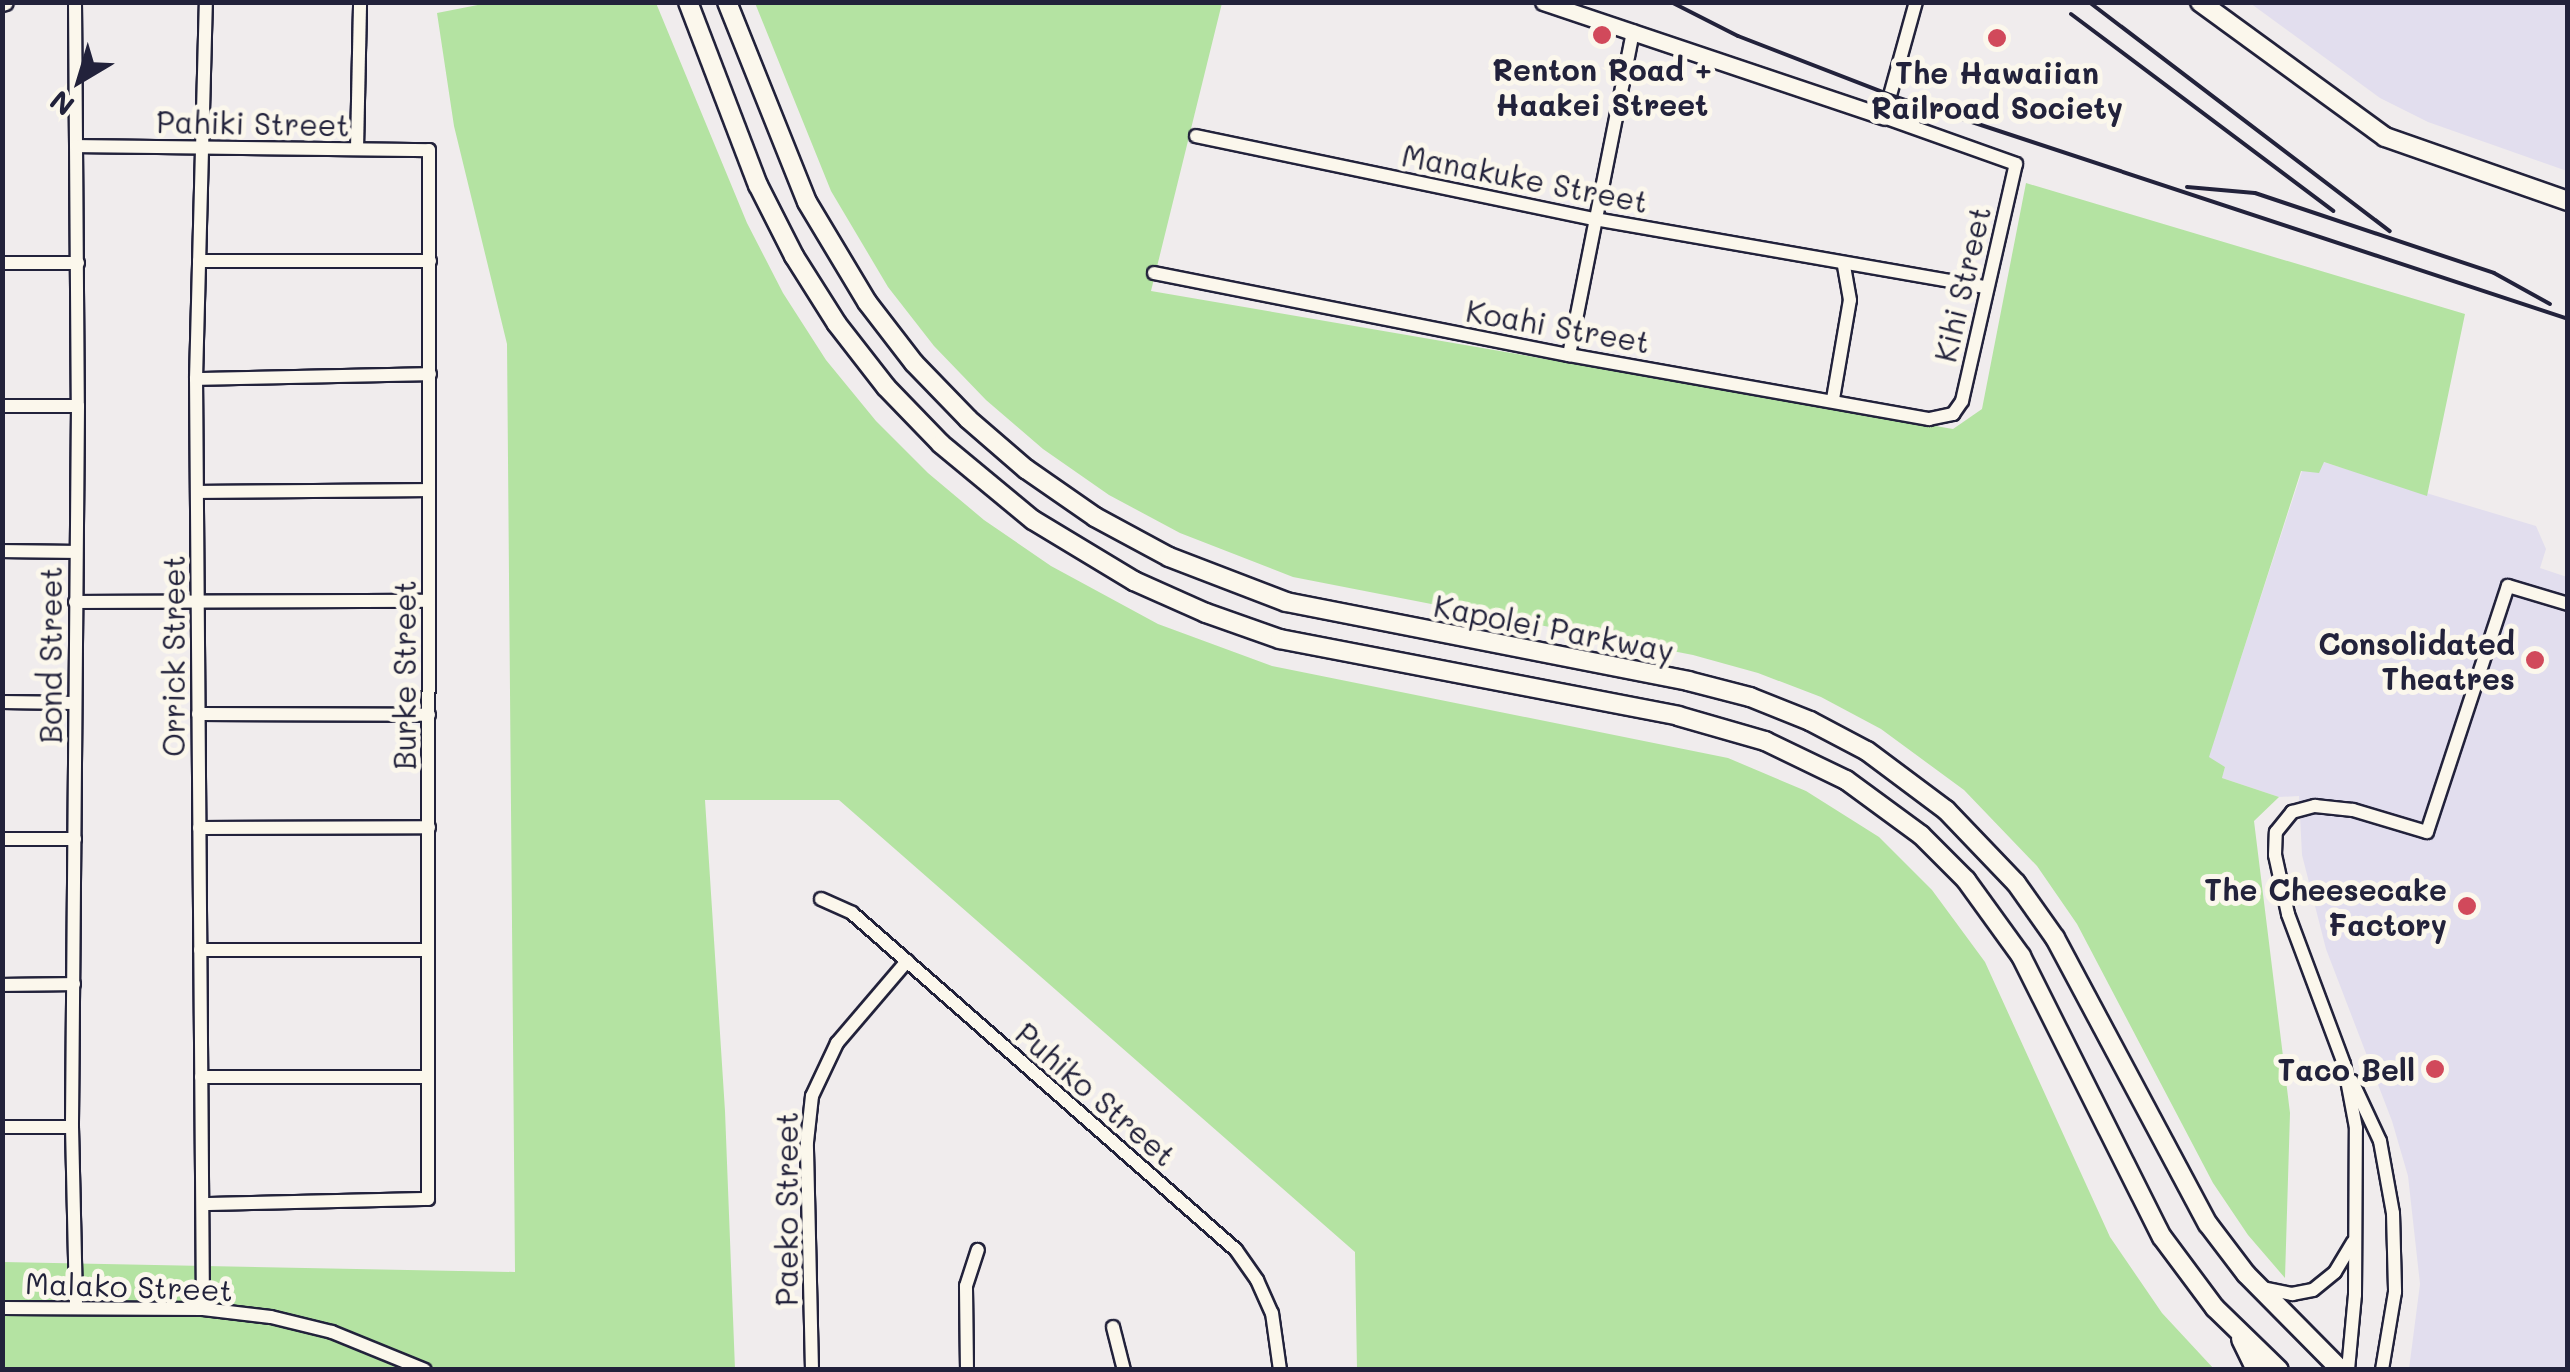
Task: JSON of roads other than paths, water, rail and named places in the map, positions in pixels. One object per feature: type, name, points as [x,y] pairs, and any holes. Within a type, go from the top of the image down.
[{"type":"main road","points":[[688,2],[758,185],[814,290],[886,386],[971,471],[1034,520],[1100,562],[1170,598],[1242,627],[1356,657],[1707,723],[1792,752],[1871,796],[1944,857],[2004,930],[2037,984],[2154,1225],[2196,1285],[2279,1370]]},
{"type":"main road","name":"Kapolei Parkway","points":[[727,2],[791,168],[845,270],[914,363],[996,444],[1107,524],[1169,557],[1246,589],[1327,612],[1719,688],[1810,721],[1894,769],[1971,832],[2036,910],[2072,967],[2190,1196],[2256,1284],[2345,1370]]},
{"type":"main road","points":[[2200,2],[2385,136],[2422,153],[2568,201]]},
{"type":"main road","points":[[2237,1330],[2256,1370]]},
{"type":"street","name":"Bond Street","points":[[75,2],[78,406],[72,1126],[76,1308]]},
{"type":"street","name":"Orrick Street","points":[[203,1309],[196,380],[206,2]]},
{"type":"street","points":[[357,149],[360,2]]},
{"type":"street","points":[[1543,2],[1884,117],[1916,2]]},
{"type":"street","points":[[1569,356],[1633,31]]},
{"type":"street","name":"Kihi Street","points":[[1884,117],[2016,164],[1962,401],[1953,414]]},
{"type":"street","name":"Manakuke Street","points":[[1196,136],[1595,219],[1844,266],[1985,287]]},
{"type":"street","name":"Pahiki Street","points":[[77,146],[429,150]]},
{"type":"street","name":"Burke Street","points":[[204,1204],[428,1199],[429,150]]},
{"type":"street","points":[[199,261],[430,260]]},
{"type":"street","points":[[2,263],[78,263]]},
{"type":"street","points":[[1832,399],[1850,300],[1844,266]]},
{"type":"street","name":"Koahi Street","points":[[1154,272],[1569,356],[1929,419],[1953,414]]},
{"type":"street","points":[[196,380],[430,374]]},
{"type":"street","points":[[2,406],[78,406]]},
{"type":"street","points":[[197,492],[429,490]]},
{"type":"street","points":[[2,551],[75,552]]},
{"type":"street","points":[[2382,1370],[2395,1292],[2393,1214],[2380,1141],[2344,1064],[2288,914],[2275,855],[2278,826],[2292,812],[2315,806],[2371,814],[2427,832],[2508,586],[2568,604]]},
{"type":"street","points":[[75,602],[429,601]]},
{"type":"street","points":[[2,702],[75,703]]},
{"type":"street","points":[[198,714],[429,715]]},
{"type":"street","points":[[199,828],[429,827]]},
{"type":"street","points":[[2,839],[75,839]]},
{"type":"street","name":"Puhiko Street","points":[[820,899],[852,913],[1236,1250],[1257,1280],[1272,1314],[1280,1370]]},
{"type":"street","points":[[200,950],[428,950]]},
{"type":"street","name":"Paeko Street","points":[[812,1370],[807,1127],[812,1096],[836,1043],[906,961]]},
{"type":"street","points":[[2,985],[74,984]]},
{"type":"street","points":[[2344,1064],[2357,1141],[2355,1296],[2345,1370]]},
{"type":"street","points":[[201,1077],[428,1078]]},
{"type":"street","points":[[2,1127],[72,1126]]},
{"type":"street","points":[[2256,1284],[2283,1293],[2313,1290],[2335,1272],[2354,1239]]},
{"type":"street","points":[[967,1370],[966,1286],[978,1250]]},
{"type":"street","name":"Malako Street","points":[[2,1308],[203,1309],[271,1317],[332,1332],[425,1370]]},
{"type":"street","points":[[1113,1326],[1124,1370]]},
{"type":"railway","points":[[1671,2],[1738,36],[1890,95],[2568,319]]},
{"type":"railway","points":[[2089,2],[2390,231]]},
{"type":"railway","points":[[2071,14],[2333,211]]},
{"type":"railway","points":[[2187,187],[2255,193],[2494,273],[2550,304]]},
{"type":"place","name":"Renton Road + Haakei Street","points":[[1602,35]]},
{"type":"place","name":"The Hawaiian Railroad Society","points":[[1997,38]]},
{"type":"place","name":"Consolidated Theatres","points":[[2535,660]]},
{"type":"place","name":"The Cheesecake Factory","points":[[2467,906]]},
{"type":"place","name":"Taco Bell","points":[[2435,1069]]}]
